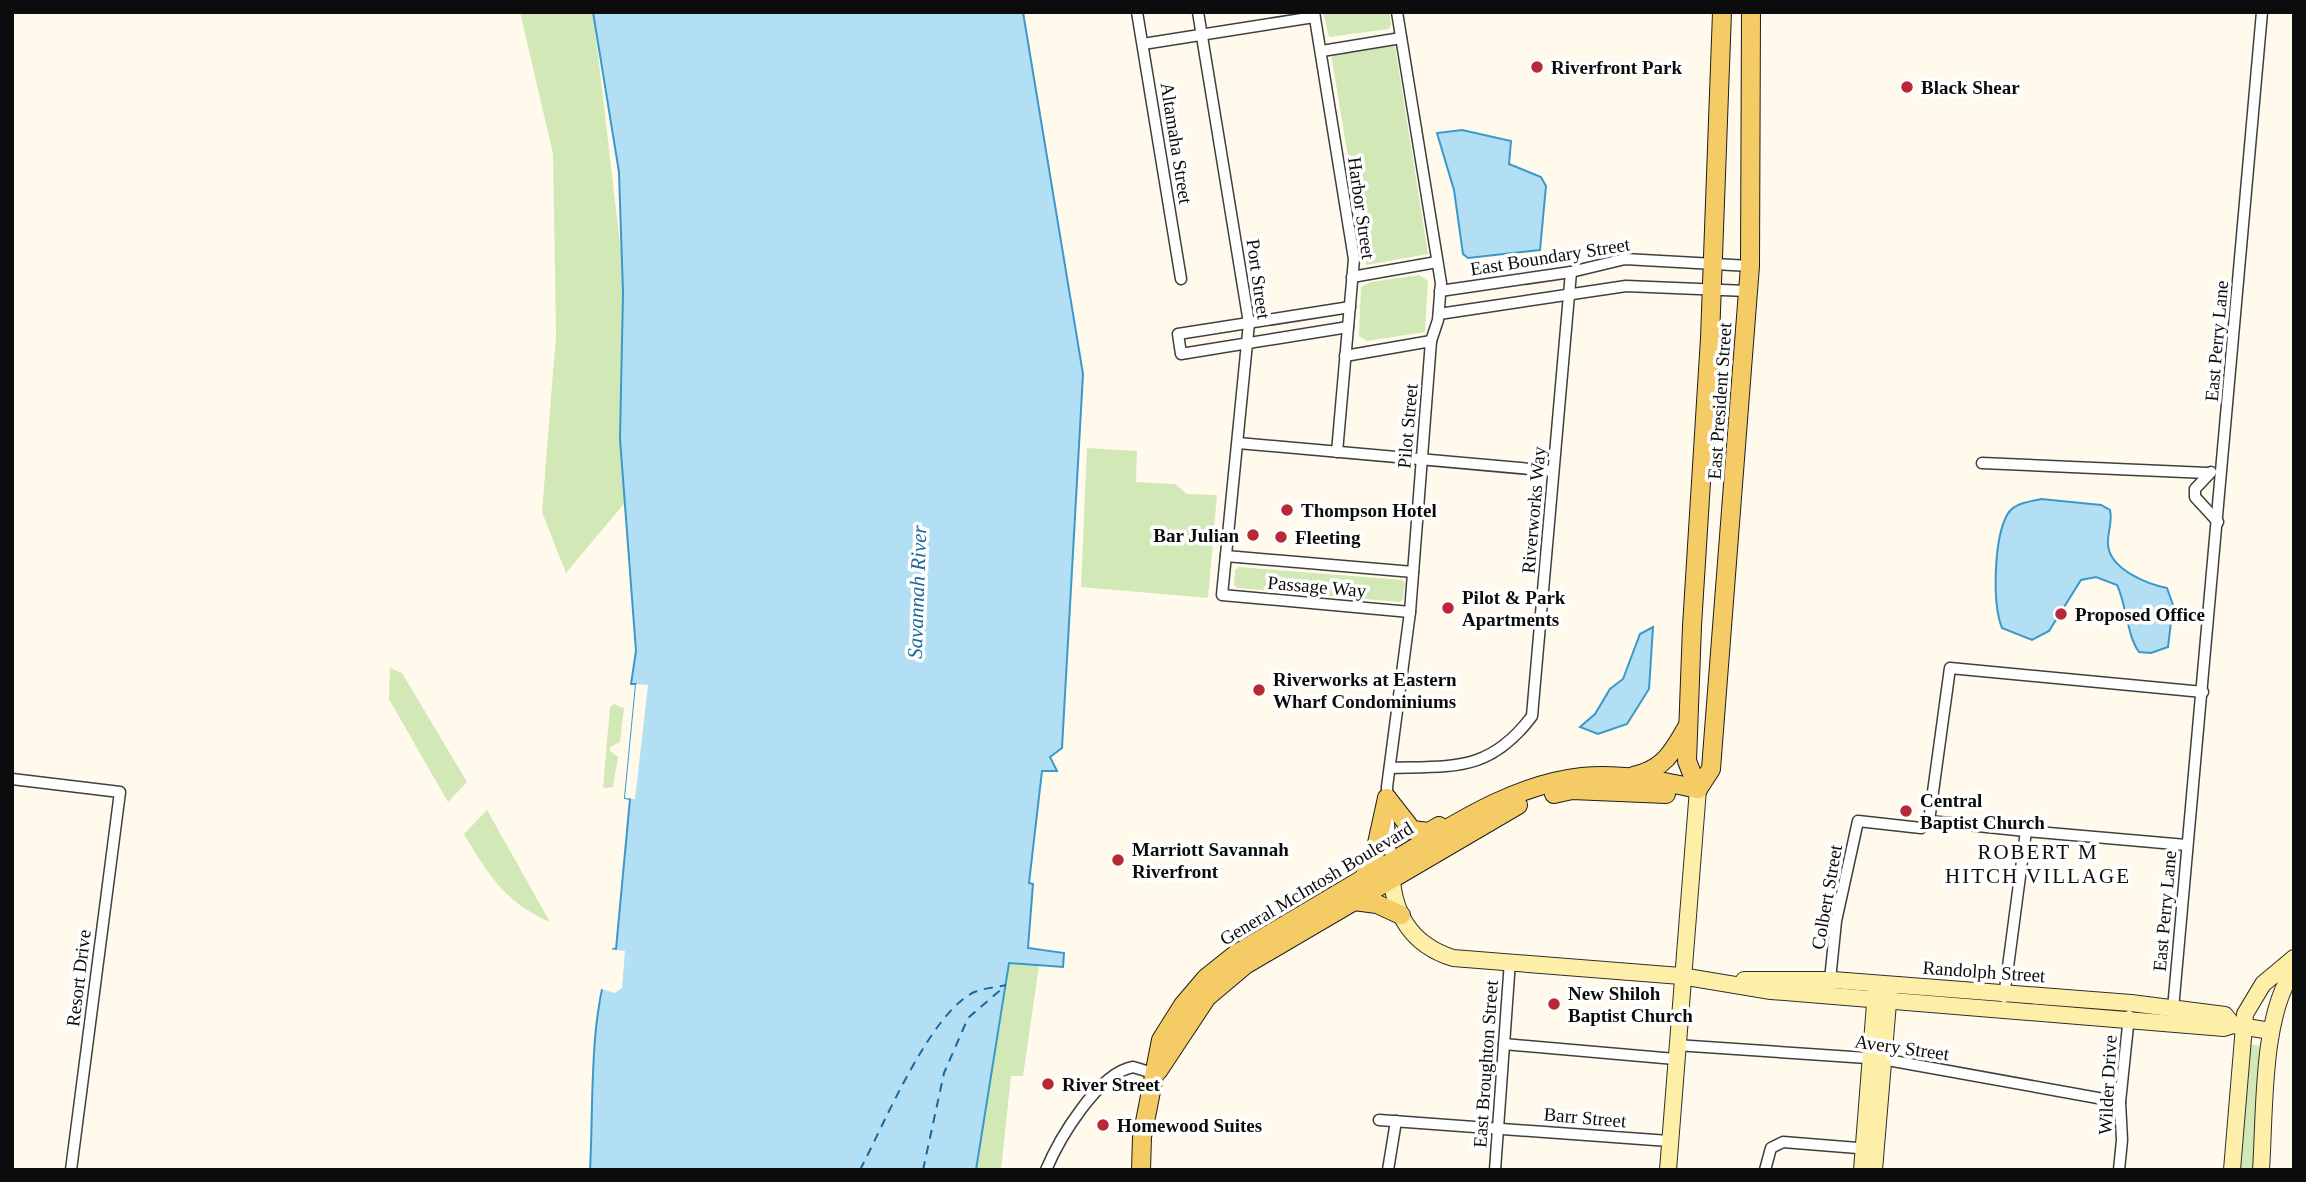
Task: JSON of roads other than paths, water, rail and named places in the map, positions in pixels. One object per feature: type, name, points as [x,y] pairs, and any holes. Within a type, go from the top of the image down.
[{"type":"main road","name":"East President Street","points":[[1698,789],[1687,761],[1712,290],[1722,12]]},
{"type":"main road","name":"East President Street","points":[[1698,789],[1712,769],[1748,291],[1751,12]]},
{"type":"main road","points":[[1630,777],[1647,773],[1664,763],[1689,724]]},
{"type":"main road","name":"General McIntosh Boulevard","points":[[1156,1074],[1168,1059],[1187,1024],[1216,988],[1245,965],[1354,901],[1391,870],[1503,799],[1538,786],[1583,777],[1630,777],[1698,789]]},
{"type":"main road","name":"General McIntosh Boulevard","points":[[1141,1170],[1142,1137],[1161,1040],[1183,1005],[1206,978],[1236,954],[1362,879],[1391,870],[1528,800],[1572,790],[1670,794],[1698,789]]},
{"type":"main road","points":[[1387,798],[1405,823],[1420,833],[1429,832],[1471,808],[1503,799]]},
{"type":"main road","points":[[1362,879],[1370,870],[1387,798]]},
{"type":"main road","points":[[1354,901],[1377,904],[1401,915]]},
{"type":"street","name":"Altamaha Street","points":[[1137,12],[1181,279]]},
{"type":"street","name":"Port Street","points":[[1198,12],[1250,323],[1222,594]]},
{"type":"street","name":"Pilot Street","points":[[1391,870],[1387,798],[1410,612],[1431,341],[1438,314],[1440,291],[1396,12]]},
{"type":"street","name":"East Perry Lane","points":[[2173,1009],[2262,12]]},
{"type":"street","points":[[1143,44],[1314,14]]},
{"type":"street","name":"Harbor Street","points":[[1314,14],[1353,259],[1338,452]]},
{"type":"street","points":[[1322,51],[1401,38]]},
{"type":"street","name":"East Boundary Street","points":[[1440,291],[1571,272],[1625,259],[1749,266]]},
{"type":"street","points":[[1352,277],[1437,262]]},
{"type":"street","name":"Riverworks Way","points":[[1390,768],[1469,764],[1483,760],[1503,747],[1532,716],[1571,272]]},
{"type":"street","name":"East Boundary Street","points":[[1438,314],[1640,285],[1748,291]]},
{"type":"street","points":[[1348,327],[1181,354],[1178,334],[1350,307]]},
{"type":"street","points":[[1345,356],[1431,341]]},
{"type":"street","points":[[1238,443],[1553,471]]},
{"type":"street","points":[[1982,463],[2207,473],[2220,469]]},
{"type":"street","points":[[2207,473],[2195,489],[2195,497],[2218,522]]},
{"type":"street","name":"Passage Way","points":[[1226,556],[1413,572]]},
{"type":"street","name":"Passage Way","points":[[1222,594],[1410,612]]},
{"type":"street","points":[[2186,845],[1929,821],[1950,668],[2203,692]]},
{"type":"street","name":"Resort Drive","points":[[12,779],[120,792],[71,1170]]},
{"type":"street","name":"East President Street","points":[[1668,1170],[1681,976],[1698,789]]},
{"type":"street","name":"Colbert Street","points":[[1830,980],[1836,921],[1858,821],[1920,828],[1929,821]]},
{"type":"street","points":[[2003,1002],[2026,831]]},
{"type":"street","name":"Randolph Street","points":[[1391,870],[1401,915],[1408,928],[1432,951],[1453,958],[1681,976],[1771,991],[1882,993],[2003,1002],[2131,1003],[2225,1015],[2239,1028]]},
{"type":"street","points":[[2232,1170],[2239,1028],[2256,994],[2294,958]]},
{"type":"street","name":"East Broughton Street","points":[[1495,1170],[1510,961]]},
{"type":"street","points":[[2260,1170],[2271,1031],[2281,993],[2294,970]]},
{"type":"street","name":"Randolph Street","points":[[1728,982],[1768,978],[1830,980],[1882,993]]},
{"type":"street","points":[[1874,1170],[1870,1149],[1882,993]]},
{"type":"street","name":"Randolph Street","points":[[2003,1002],[2129,1020],[2271,1031]]},
{"type":"street","name":"Wilder Drive","points":[[2119,1170],[2122,1140],[2120,1102],[2131,1003]]},
{"type":"street","name":"Avery Street","points":[[1504,1044],[1877,1059],[2120,1102]]},
{"type":"street","points":[[1046,1170],[1071,1122],[1107,1083],[1128,1068],[1156,1074]]},
{"type":"street","name":"Barr Street","points":[[1379,1120],[1669,1141]]},
{"type":"street","points":[[1388,1170],[1396,1121]]},
{"type":"street","points":[[1765,1170],[1771,1148],[1783,1142],[1870,1149]]},
{"type":"street","points":[[1862,1170],[1870,1149]]},
{"type":"water","name":"Savannah River","points":[[593,12],[1023,12],[1083,374],[1062,748],[1050,757],[1057,771],[1042,771],[1029,883],[1033,884],[1028,948],[1064,953],[1063,967],[1009,963],[976,1170],[590,1170],[596,1030],[605,975],[613,949],[616,949],[630,799],[625,798],[636,684],[631,684],[636,651],[620,439],[623,293],[619,172]]},
{"type":"water","points":[[1462,130],[1511,141],[1509,164],[1541,177],[1546,186],[1540,250],[1468,258],[1463,254],[1454,190],[1437,133]]},
{"type":"water","points":[[2041,499],[2101,505],[2110,510],[2108,544],[2115,561],[2130,574],[2167,588],[2173,605],[2168,647],[2151,653],[2139,652],[2132,638],[2117,585],[2096,577],[2081,580],[2049,631],[2032,640],[2002,628],[1996,588],[1999,539],[2007,515],[2013,508]]},
{"type":"water","points":[[1653,627],[1649,689],[1627,724],[1598,734],[1580,727],[1595,714],[1610,689],[1623,679],[1640,634]]},
{"type":"place","name":"Riverfront Park","points":[[1537,67]]},
{"type":"place","name":"Black Shear","points":[[1907,87]]},
{"type":"place","name":"Thompson Hotel","points":[[1287,510]]},
{"type":"place","name":"Bar Julian","points":[[1253,535]]},
{"type":"place","name":"Fleeting","points":[[1281,537]]},
{"type":"place","name":"Pilot & Park Apartments","points":[[1448,608]]},
{"type":"place","name":"Proposed Office","points":[[2061,614]]},
{"type":"place","name":"Riverworks at Eastern Wharf Condominiums","points":[[1259,690]]},
{"type":"place","name":"Central Baptist Church","points":[[1906,811]]},
{"type":"place","name":"Marriott Savannah Riverfront","points":[[1118,860]]},
{"type":"place","name":"New Shiloh Baptist Church","points":[[1554,1004]]},
{"type":"place","name":"River Street","points":[[1048,1084]]},
{"type":"place","name":"Homewood Suites","points":[[1103,1125]]},
{"type":"district","name":"ROBERT M HITCH VILLAGE","points":[[2038,864]]}]
